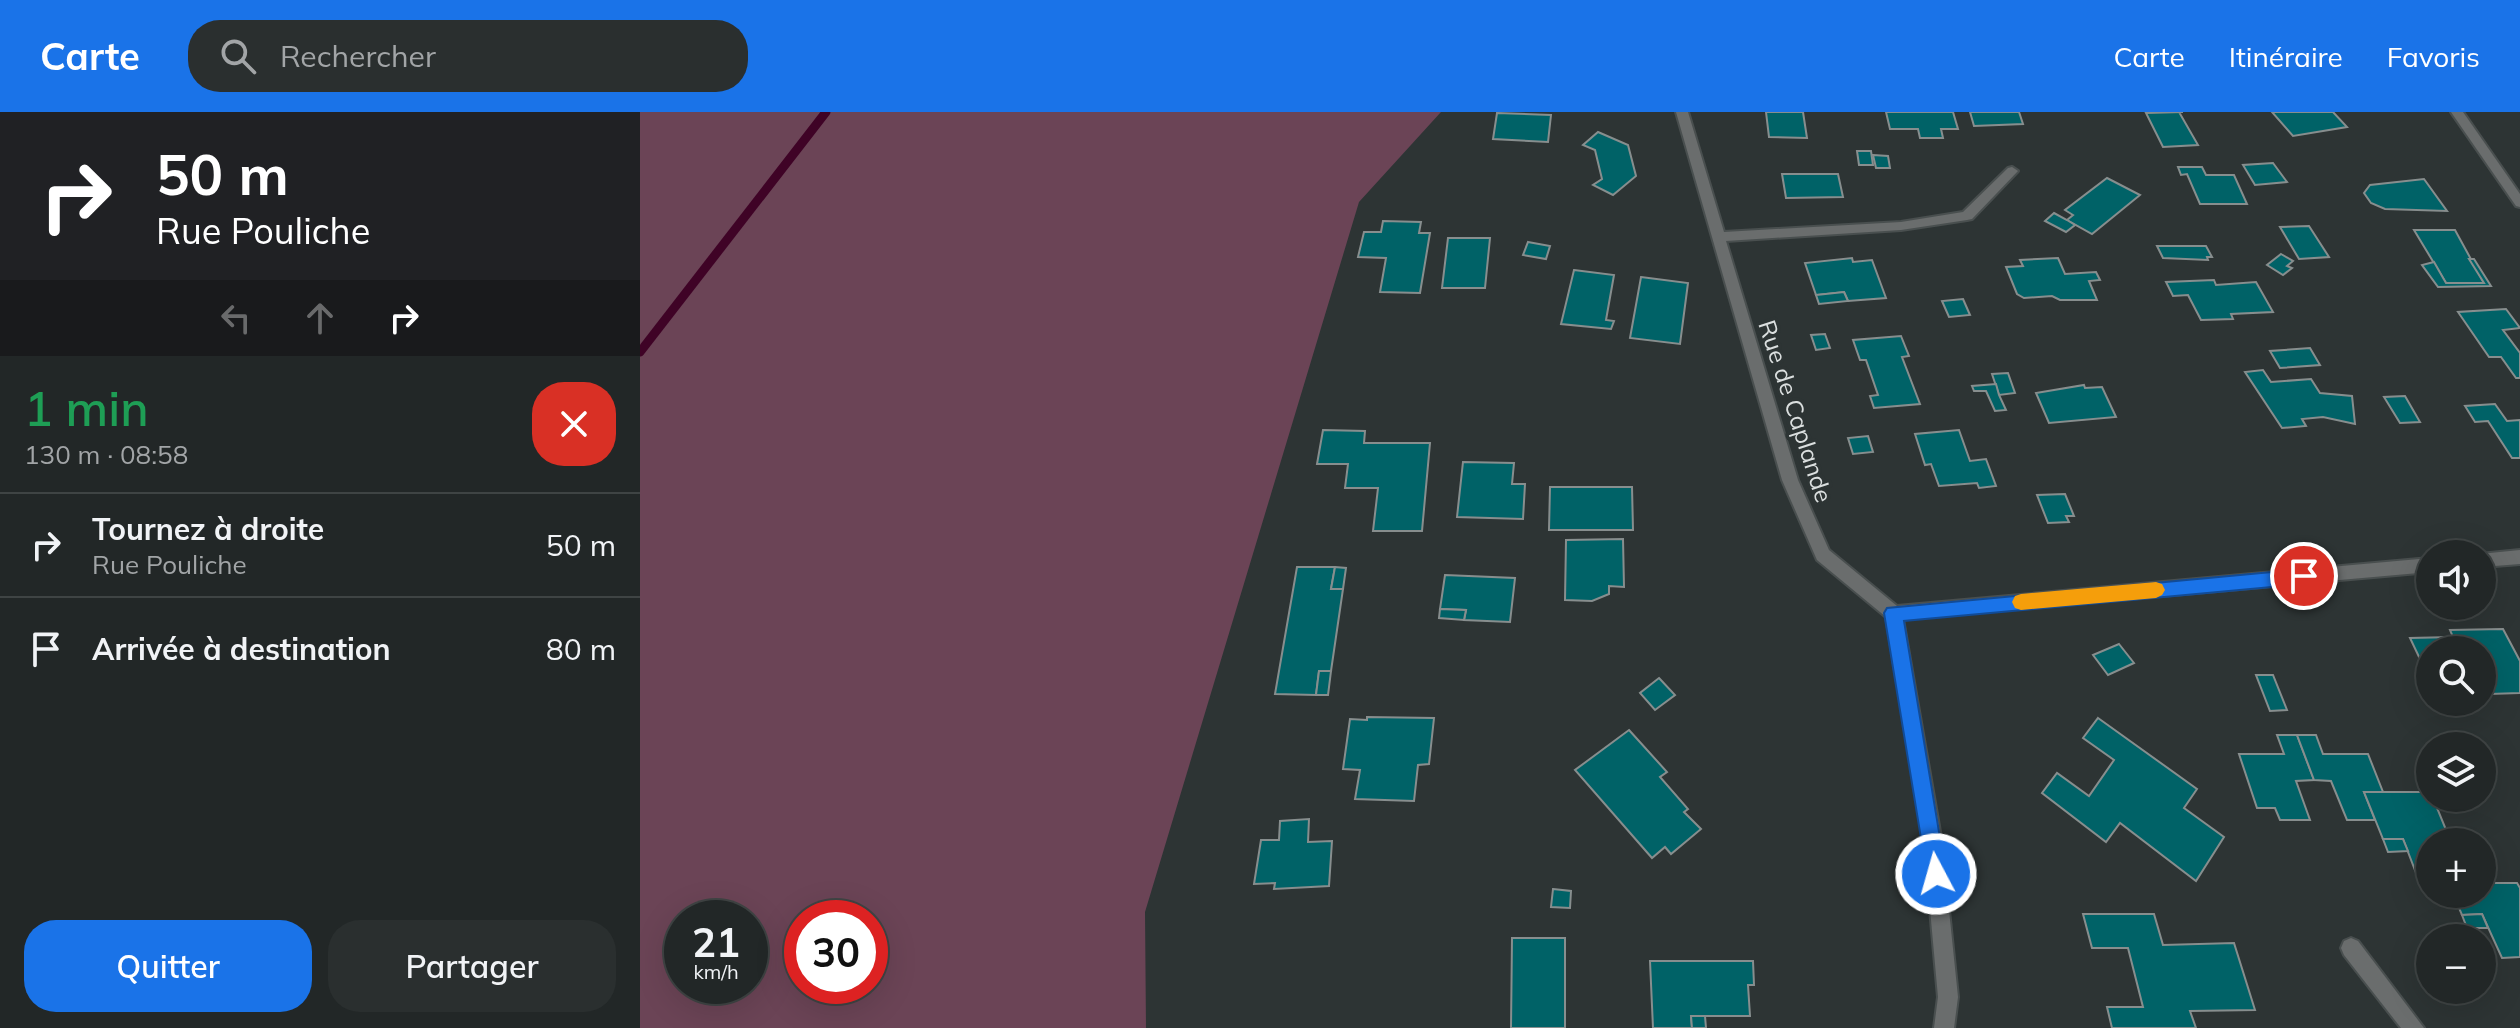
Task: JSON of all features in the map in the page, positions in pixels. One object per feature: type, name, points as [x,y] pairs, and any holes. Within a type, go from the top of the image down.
[{"type":"street","name":"Rue de Caplande","points":[[1682,112],[1790,480],[1823,555],[1894,613]]},
{"type":"street","points":[[2457,112],[2520,203]]},
{"type":"street","points":[[1719,237],[1901,226],[1967,216],[2012,171]]},
{"type":"street","points":[[2496,559],[2520,557]]},
{"type":"street","points":[[1944,1028],[1948,997],[1933,843],[1894,613],[2416,566]]},
{"type":"street","points":[[2351,948],[2414,1028]]},
{"type":"shaded area","points":[[640,112],[1441,112],[1359,202],[1145,912],[1146,1028],[640,1028]]},
{"type":"building","points":[[1766,112],[1803,112],[1807,138],[1769,137]]},
{"type":"building","points":[[1886,112],[1953,112],[1958,129],[1941,129],[1943,138],[1920,138],[1918,129],[1890,129]]},
{"type":"building","points":[[1970,112],[2019,112],[2023,124],[1974,126]]},
{"type":"building","points":[[2179,112],[2198,145],[2163,147],[2146,113]]},
{"type":"building","points":[[2272,112],[2333,112],[2347,127],[2293,136]]},
{"type":"building","points":[[1497,113],[1551,115],[1548,142],[1493,139]]},
{"type":"building","points":[[1598,132],[1628,145],[1636,176],[1613,195],[1593,185],[1602,179],[1595,150],[1583,145]]},
{"type":"building","points":[[1857,151],[1871,151],[1873,165],[1859,165]]},
{"type":"building","points":[[1873,155],[1888,156],[1890,168],[1876,168]]},
{"type":"building","points":[[2273,163],[2287,182],[2255,185],[2243,165]]},
{"type":"building","points":[[2178,167],[2202,167],[2206,175],[2234,175],[2247,204],[2200,204],[2187,174],[2181,175]]},
{"type":"building","points":[[1782,174],[1838,174],[1843,197],[1786,198]]},
{"type":"building","points":[[2107,178],[2140,195],[2092,234],[2067,220],[2073,215],[2065,210]]},
{"type":"building","points":[[2424,179],[2447,211],[2385,209],[2371,203],[2364,193],[2370,185]]},
{"type":"building","points":[[2054,213],[2075,225],[2066,232],[2045,221]]},
{"type":"building","points":[[1383,221],[1421,222],[1419,233],[1430,233],[1420,293],[1380,292],[1386,258],[1358,257],[1364,232],[1381,232]]},
{"type":"building","points":[[2309,226],[2329,257],[2299,259],[2280,227]]},
{"type":"building","points":[[2414,230],[2455,230],[2484,283],[2446,283]]},
{"type":"building","points":[[1448,238],[1490,238],[1485,288],[1442,288]]},
{"type":"building","points":[[1528,242],[1550,246],[1546,259],[1523,255]]},
{"type":"building","points":[[2157,246],[2206,246],[2212,257],[2207,257],[2208,260],[2163,258]]},
{"type":"building","points":[[2281,254],[2293,261],[2287,266],[2292,268],[2283,275],[2267,265]]},
{"type":"building","points":[[1852,258],[1853,262],[1872,260],[1886,298],[1848,301],[1844,292],[1816,295],[1805,263]]},
{"type":"building","points":[[2058,258],[2065,274],[2096,272],[2100,280],[2089,281],[2097,300],[2060,300],[2052,296],[2024,298],[2017,294],[2006,267],[2023,266],[2020,260]]},
{"type":"building","points":[[2469,259],[2474,259],[2491,286],[2438,287],[2422,265],[2434,262],[2446,283],[2484,283]]},
{"type":"building","points":[[1574,270],[1614,275],[1606,320],[1614,321],[1611,329],[1561,324]]},
{"type":"building","points":[[1641,277],[1688,283],[1680,344],[1630,338]]},
{"type":"building","points":[[2214,280],[2216,285],[2256,282],[2273,312],[2231,314],[2233,319],[2201,320],[2188,295],[2173,296],[2166,282]]},
{"type":"building","points":[[1844,292],[1848,301],[1819,304],[1816,295]]},
{"type":"building","points":[[1963,299],[1970,315],[1949,317],[1942,301]]},
{"type":"building","points":[[2506,309],[2520,328],[2503,330],[2520,353],[2520,378],[2516,378],[2501,357],[2489,357],[2458,312]]},
{"type":"building","points":[[1825,334],[1830,348],[1816,350],[1811,335]]},
{"type":"building","points":[[1901,336],[1909,356],[1902,357],[1920,404],[1874,408],[1870,396],[1878,395],[1866,360],[1860,360],[1853,340]]},
{"type":"building","points":[[2310,348],[2320,365],[2280,368],[2270,351]]},
{"type":"building","points":[[2263,370],[2271,382],[2311,379],[2320,393],[2352,396],[2355,424],[2323,417],[2302,419],[2306,426],[2282,428],[2245,372]]},
{"type":"building","points":[[2008,373],[2015,393],[1999,395],[1992,374]]},
{"type":"building","points":[[1996,384],[2006,410],[1995,411],[1986,391],[1974,391],[1972,386]]},
{"type":"building","points":[[2084,385],[2085,388],[2102,387],[2116,417],[2049,423],[2036,393]]},
{"type":"building","points":[[2405,396],[2420,422],[2400,423],[2384,397]]},
{"type":"building","points":[[2495,404],[2507,421],[2520,420],[2520,458],[2512,458],[2488,421],[2475,422],[2465,406]]},
{"type":"building","points":[[1323,430],[1365,431],[1364,443],[1430,443],[1422,531],[1373,531],[1378,488],[1345,488],[1348,464],[1317,464]]},
{"type":"building","points":[[1959,430],[1970,461],[1986,459],[1996,486],[1979,488],[1977,483],[1939,486],[1931,464],[1925,465],[1915,434]]},
{"type":"building","points":[[1868,436],[1873,452],[1853,454],[1848,438]]},
{"type":"building","points":[[1463,462],[1514,463],[1512,484],[1525,484],[1523,519],[1457,517]]},
{"type":"building","points":[[1550,487],[1632,487],[1633,530],[1549,530]]},
{"type":"building","points":[[2065,494],[2074,516],[2066,516],[2069,522],[2048,523],[2037,495]]},
{"type":"building","points":[[1623,539],[1624,587],[1609,586],[1609,594],[1592,601],[1565,600],[1566,540]]},
{"type":"building","points":[[1297,567],[1335,567],[1331,589],[1343,589],[1331,671],[1319,671],[1316,695],[1275,694]]},
{"type":"building","points":[[1335,567],[1346,568],[1343,589],[1331,589]]},
{"type":"building","points":[[1445,575],[1515,578],[1510,622],[1464,620],[1466,610],[1440,609]]},
{"type":"building","points":[[1440,609],[1466,610],[1464,620],[1439,618]]},
{"type":"building","points":[[2503,629],[2520,661],[2520,693],[2496,694],[2496,636],[2453,636],[2450,630]]},
{"type":"building","points":[[2119,644],[2134,663],[2108,675],[2093,655]]},
{"type":"building","points":[[1319,671],[1331,671],[1328,695],[1316,695]]},
{"type":"building","points":[[2256,675],[2273,675],[2287,710],[2270,711]]},
{"type":"building","points":[[1659,678],[1675,695],[1655,710],[1640,693]]},
{"type":"building","points":[[1367,717],[1434,718],[1429,764],[1418,765],[1414,801],[1355,799],[1360,770],[1343,769],[1350,719],[1367,720]]},
{"type":"building","points":[[2098,718],[2197,789],[2184,808],[2224,837],[2196,881],[2120,823],[2106,842],[2042,793],[2057,773],[2089,796],[2114,760],[2083,738]]},
{"type":"building","points":[[1629,730],[1667,772],[1660,777],[1688,809],[1684,812],[1701,829],[1671,854],[1665,847],[1652,858],[1575,770]]},
{"type":"building","points":[[2277,735],[2297,735],[2314,780],[2296,781],[2310,820],[2280,820],[2275,808],[2257,808],[2239,754],[2284,754]]},
{"type":"building","points":[[2297,735],[2316,735],[2323,754],[2368,754],[2383,792],[2364,792],[2375,820],[2347,820],[2331,781],[2314,780]]},
{"type":"building","points":[[2364,792],[2416,792],[2416,812],[2439,812],[2445,828],[2416,828],[2416,873],[2403,839],[2383,839]]},
{"type":"building","points":[[1309,819],[1308,842],[1332,841],[1329,886],[1274,889],[1275,883],[1254,884],[1261,840],[1279,840],[1280,821]]},
{"type":"building","points":[[2383,839],[2403,839],[2408,851],[2388,852]]},
{"type":"building","points":[[2496,883],[2517,883],[2520,888],[2520,957],[2502,958],[2496,945],[2496,924],[2487,924],[2482,914],[2462,915],[2459,908],[2496,908]]},
{"type":"building","points":[[1553,889],[1571,891],[1570,908],[1551,907]]},
{"type":"building","points":[[2083,914],[2154,914],[2163,945],[2234,943],[2255,1010],[2190,1011],[2196,1028],[2112,1028],[2107,1007],[2143,1007],[2128,948],[2092,948]]},
{"type":"building","points":[[2482,914],[2486,924],[2465,924],[2462,915]]},
{"type":"building","points":[[1512,938],[1565,938],[1565,1028],[1511,1028]]},
{"type":"building","points":[[1650,961],[1753,961],[1754,985],[1748,985],[1750,1016],[1691,1016],[1692,1028],[1653,1028]]},
{"type":"building","points":[[1691,1016],[1705,1016],[1706,1028],[1692,1028]]},
{"type":"waterway","points":[[640,352],[826,112]]},
{"type":"slow traffic","points":[[2021,602],[2156,590]]},
{"type":"route","points":[[1936,874],[1894,613],[2304,576]]}]
